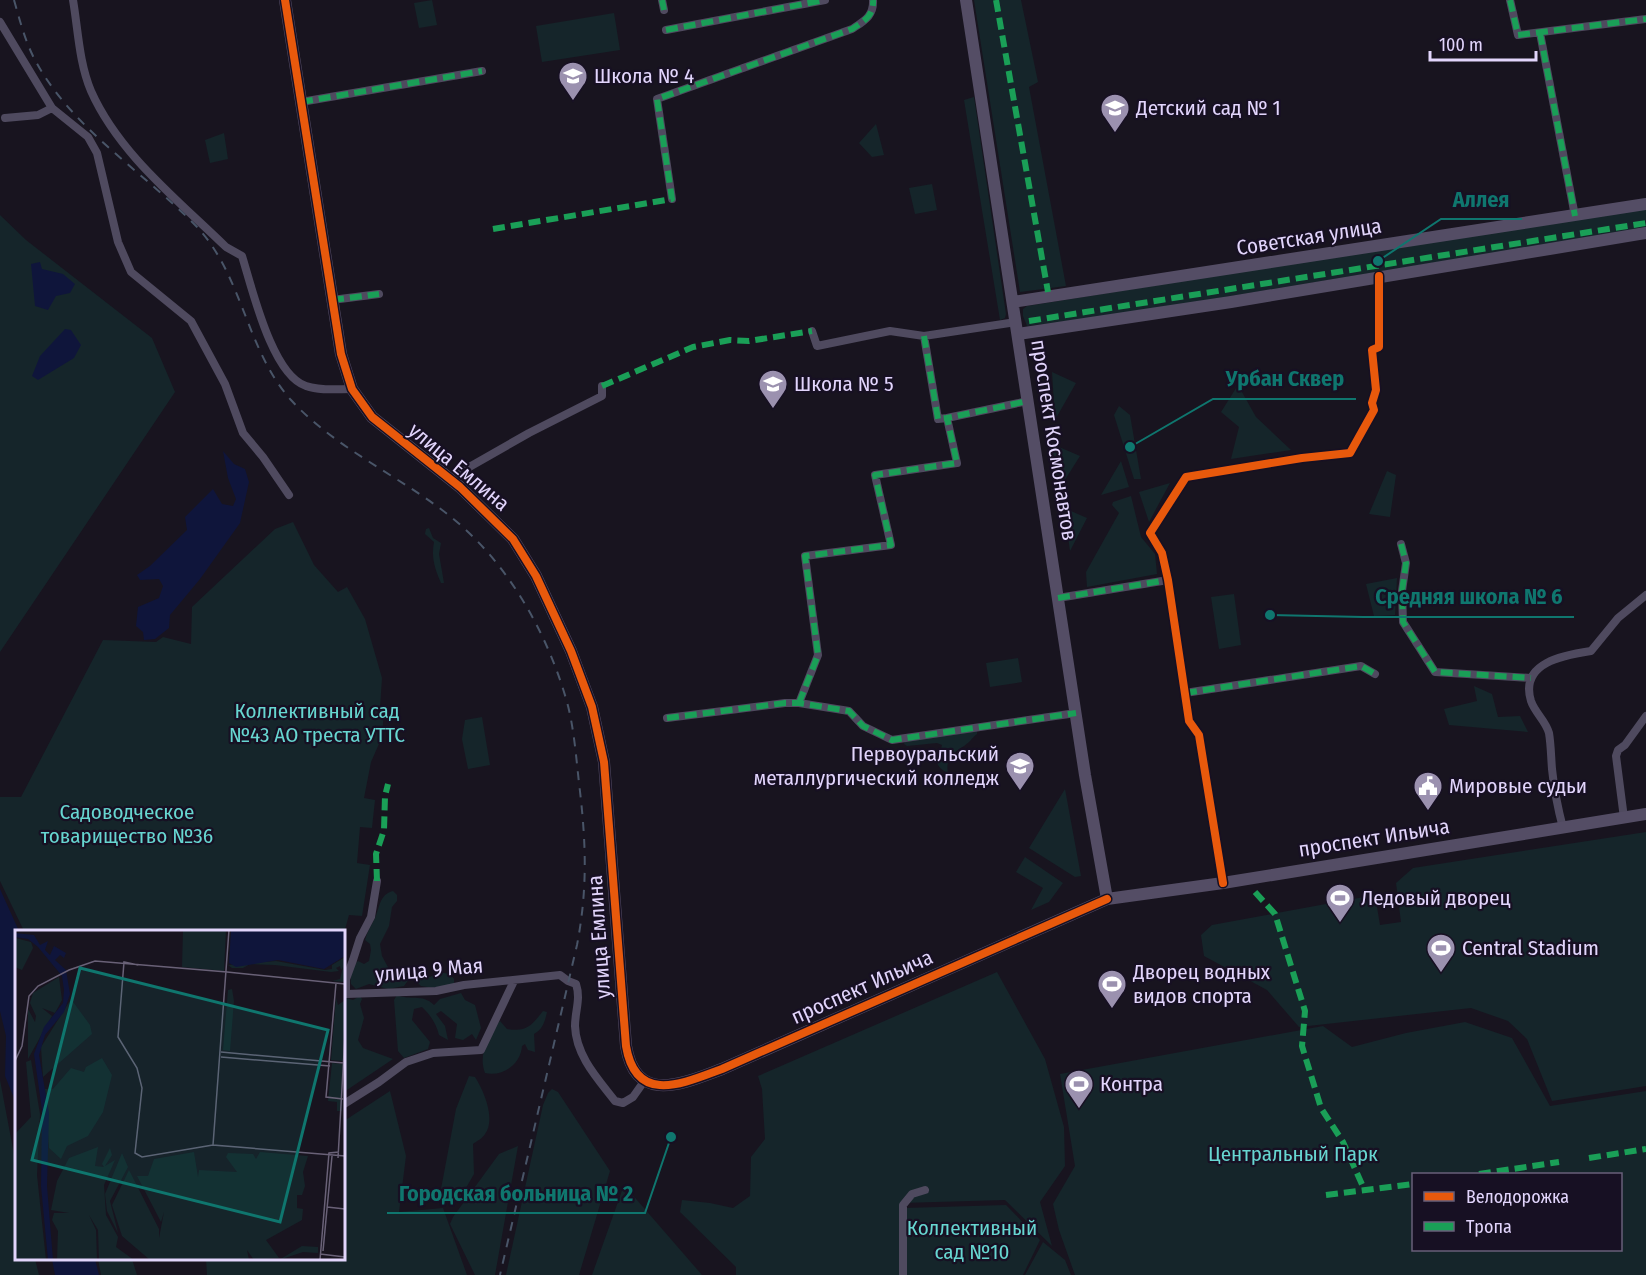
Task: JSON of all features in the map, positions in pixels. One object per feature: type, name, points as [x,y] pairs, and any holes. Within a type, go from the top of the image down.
[{"type":"street","points":[[74,0],[86,74],[91,91],[104,115],[132,154],[226,247],[242,256],[267,338],[289,374],[303,386],[319,389],[352,389]]},
{"type":"street","name":"улица Емлина","points":[[285,0],[346,376],[352,389],[372,417],[450,478],[502,526],[522,550],[572,651],[592,707],[604,762],[626,1046],[632,1067],[645,1080]]},
{"type":"street","points":[[662,0],[664,10]]},
{"type":"street","points":[[666,30],[825,0]]},
{"type":"street","points":[[672,199],[657,99],[852,29],[868,19],[874,8],[873,0]]},
{"type":"street","name":"проспект Космонавтов","points":[[966,0],[1076,713],[1107,899]]},
{"type":"street","points":[[1510,0],[1518,35],[1646,19]]},
{"type":"street","points":[[0,22],[52,108],[88,137],[97,153],[118,242],[131,272],[190,321],[225,384],[243,433],[289,495]]},
{"type":"street","points":[[1540,33],[1575,216]]},
{"type":"street","points":[[301,102],[482,71]]},
{"type":"street","points":[[5,118],[38,115],[52,108]]},
{"type":"street","name":"Советская улица","points":[[1013,302],[1646,204]]},
{"type":"street","points":[[812,331],[817,346],[890,331],[924,336],[1017,328],[1231,302],[1646,233]]},
{"type":"street","points":[[1223,883],[1199,735],[1189,721],[1168,580],[1162,553],[1150,533],[1186,477],[1302,458],[1350,453],[1374,410],[1372,403],[1376,390],[1372,350],[1379,347],[1378,276]]},
{"type":"street","points":[[332,300],[379,294]]},
{"type":"street","points":[[924,336],[938,419],[1028,401]]},
{"type":"street","points":[[450,478],[529,433],[602,396],[602,386]]},
{"type":"street","points":[[799,703],[818,655],[805,556],[891,545],[875,475],[957,463],[947,418]]},
{"type":"street","points":[[1401,544],[1406,562],[1402,591],[1403,622],[1435,672],[1531,678]]},
{"type":"street","points":[[1058,598],[1168,580]]},
{"type":"street","points":[[1563,828],[1552,771],[1548,730],[1531,701],[1529,690],[1531,678],[1544,663],[1564,655],[1591,651],[1618,618],[1646,595]]},
{"type":"street","points":[[1185,693],[1361,666],[1375,674]]},
{"type":"street","points":[[667,718],[799,703],[849,711],[863,726],[892,740],[1076,713]]},
{"type":"street","points":[[1624,818],[1616,756],[1618,750],[1625,745],[1646,716]]},
{"type":"street","name":"проспект Ильича","points":[[645,1080],[658,1085],[673,1085],[722,1069],[1107,899],[1223,883],[1646,814]]},
{"type":"street","name":"улица 9 Мая","points":[[377,881],[371,917],[360,938],[346,979],[346,994],[436,991],[560,975],[576,984],[579,997],[575,1024],[576,1040],[583,1058],[615,1101],[623,1103],[633,1097],[645,1080]]},
{"type":"street","points":[[345,1103],[406,1062],[433,1053],[481,1050],[514,981]]},
{"type":"street","points":[[903,1275],[903,1205],[912,1194],[925,1190]]},
{"type":"green space","points":[[432,0],[437,25],[419,28],[414,3]]},
{"type":"green space","points":[[974,0],[1021,0],[1038,82],[1029,87],[1066,286],[1020,292]]},
{"type":"green space","points":[[614,13],[620,50],[542,62],[536,26]]},
{"type":"green space","points":[[974,97],[1006,314],[1005,318],[1000,320],[964,100]]},
{"type":"green space","points":[[876,124],[884,155],[872,157],[859,143]]},
{"type":"green space","points":[[224,133],[228,159],[210,163],[205,140]]},
{"type":"green space","points":[[932,184],[937,210],[915,214],[909,188]]},
{"type":"green space","points":[[1646,207],[1646,228],[1109,316],[1027,326],[1023,316],[1023,309],[1027,306]]},
{"type":"green space","points":[[0,215],[26,240],[152,338],[175,392],[0,652]]},
{"type":"green space","points":[[1052,372],[1076,383],[1055,420]]},
{"type":"green space","points":[[1238,385],[1256,417],[1291,450],[1231,459],[1239,427],[1221,412]]},
{"type":"green space","points":[[1119,406],[1130,415],[1141,479],[1134,479],[1114,415]]},
{"type":"green space","points":[[1052,444],[1080,456],[1058,491]]},
{"type":"green space","points":[[1121,461],[1129,487],[1101,495]]},
{"type":"green space","points":[[1387,471],[1396,475],[1390,517],[1369,514]]},
{"type":"green space","points":[[1170,483],[1149,522],[1139,492]]},
{"type":"green space","points":[[1131,496],[1141,537],[1155,554],[1157,574],[1087,587],[1086,572],[1119,513],[1112,505],[1113,502]]},
{"type":"green space","points":[[1064,508],[1087,518],[1070,551]]},
{"type":"green space","points":[[293,522],[314,565],[338,592],[347,587],[365,619],[382,678],[380,708],[384,710],[382,737],[371,762],[364,798],[375,800],[372,828],[360,827],[357,863],[370,865],[362,916],[349,915],[345,930],[24,930],[0,881],[0,797],[21,797],[103,640],[156,642],[163,637],[191,644],[192,607],[275,529]]},
{"type":"green space","points":[[429,528],[433,538],[441,543],[439,554],[444,583],[441,583],[434,563],[434,542],[425,534],[426,529]]},
{"type":"green space","points":[[1397,578],[1395,615],[1374,616],[1366,584]]},
{"type":"green space","points":[[1234,594],[1241,645],[1219,649],[1211,597]]},
{"type":"green space","points":[[1018,658],[1022,682],[990,687],[986,663]]},
{"type":"green space","points":[[1474,686],[1492,694],[1498,717],[1520,716],[1528,732],[1449,725],[1444,709],[1477,701]]},
{"type":"green space","points":[[482,717],[490,765],[468,769],[462,739],[465,720]]},
{"type":"green space","points":[[977,731],[977,734],[948,761],[948,773],[939,766],[935,755],[942,745],[937,743],[907,746],[904,744],[905,741]]},
{"type":"green space","points":[[1065,789],[1081,876],[1075,877],[1029,848]]},
{"type":"green space","name":"Central Stadium","points":[[1646,832],[1646,1086],[1552,1101],[1527,1039],[1508,1021],[1471,1008],[1299,1027],[1267,990],[1204,956],[1201,935],[1212,925],[1375,895],[1380,925],[1401,922],[1396,883],[1413,868]]},
{"type":"green space","points":[[1025,857],[1063,883],[1049,902],[1031,910],[1043,888],[1016,872]]},
{"type":"green space","points":[[393,891],[397,895],[397,901],[392,907],[389,926],[380,944],[382,956],[390,971],[408,974],[409,979],[404,986],[388,989],[369,984],[356,989],[351,984],[352,969],[358,961],[364,964],[369,961],[371,950],[370,944],[365,940],[366,937],[382,898]]},
{"type":"green space","points":[[438,972],[450,974],[454,979],[454,984],[434,988],[421,986],[416,981],[416,975],[421,977],[425,974],[430,977]]},
{"type":"green space","points":[[997,972],[1045,1059],[1064,1127],[1065,1166],[1040,1202],[1052,1246],[1005,1200],[901,1203],[901,1275],[736,1275],[736,1267],[680,1212],[682,1200],[733,1208],[750,1196],[751,1157],[765,1139],[762,1089],[758,1076]]},
{"type":"green space","points":[[461,993],[465,1000],[475,1005],[481,1028],[476,1040],[472,1034],[463,1040],[455,1038],[457,1024],[441,1011],[436,1014],[445,1026],[448,1040],[439,1035],[433,1020],[422,1007],[414,1009],[412,1020],[430,1042],[428,1049],[404,1058],[398,1051],[394,1000],[397,995],[425,999],[434,1005],[440,999]]},
{"type":"green space","points":[[360,996],[362,999],[360,1004],[364,1018],[358,1040],[363,1048],[393,1059],[345,1091],[345,999],[353,1000]]},
{"type":"green space","points":[[543,1011],[547,1012],[544,1022],[540,1030],[534,1034],[535,1052],[528,1050],[525,1044],[515,1064],[510,1068],[498,1073],[485,1073],[483,1054],[497,1024],[500,1021],[507,1029],[524,1029],[532,1024]]},
{"type":"green space","name":"Центральный Парк","points":[[1465,1022],[1512,1038],[1550,1106],[1646,1091],[1646,1275],[1075,1275],[1059,1230],[1053,1204],[1075,1166],[1060,1074],[1323,1026],[1352,1047],[1406,1033]]},
{"type":"green space","points":[[469,1076],[475,1077],[488,1105],[488,1128],[483,1137],[473,1144],[474,1174],[459,1200],[446,1201],[441,1189],[456,1109]]},
{"type":"green space","points":[[0,1080],[15,1160],[15,1260],[35,1260],[39,1275],[0,1275]]},
{"type":"green space","points":[[552,1089],[558,1092],[610,1171],[579,1275],[506,1275],[543,1105]]},
{"type":"green space","points":[[390,1091],[406,1156],[399,1212],[443,1208],[467,1275],[207,1275],[206,1260],[345,1260],[345,1120]]},
{"type":"green space","points":[[518,1146],[495,1275],[475,1275],[450,1224],[499,1154]]},
{"type":"green space","points":[[624,1185],[702,1275],[592,1275]]},
{"type":"green space","name":"Коллективный сад №10","points":[[1006,1205],[1040,1240],[1023,1275],[906,1275],[905,1208]]},
{"type":"green space","points":[[1043,1242],[1065,1260],[1071,1275],[1025,1275]]},
{"type":"green space","points":[[98,1260],[132,1260],[137,1275],[101,1275]]},
{"type":"shaded area","points":[[40,262],[42,269],[63,274],[75,284],[70,293],[56,296],[48,310],[35,306],[31,264]]},
{"type":"shaded area","points":[[65,329],[71,330],[81,345],[74,358],[38,380],[32,376],[40,356]]},
{"type":"shaded area","points":[[223,451],[234,464],[245,469],[249,482],[240,523],[200,579],[170,615],[169,628],[155,639],[144,640],[143,632],[136,626],[138,607],[159,598],[163,586],[159,579],[140,580],[137,575],[150,566],[187,530],[185,517],[213,489],[222,504],[233,506],[236,499],[228,478]]},
{"type":"shaded area","points":[[0,889],[19,930],[15,930],[15,1101],[5,1076],[6,1036],[0,1011]]},
{"type":"shaded area","points":[[52,1260],[95,1260],[99,1275],[55,1275]]},
{"type":"railway","points":[[14,0],[35,60],[50,85],[89,129],[176,207],[197,227],[212,246],[225,268],[264,359],[291,400],[348,448],[431,502],[472,535],[490,555],[523,600],[537,625],[559,676],[571,722],[581,804],[585,864],[583,904],[577,945],[500,1275]]},
{"type":"marked path","points":[[662,0],[664,10]]},
{"type":"marked path","points":[[666,30],[825,0]]},
{"type":"marked path","points":[[493,229],[672,199],[657,99],[852,29],[870,14],[873,0]]},
{"type":"marked path","points":[[996,0],[1048,292]]},
{"type":"marked path","points":[[1510,0],[1518,35],[1646,19]]},
{"type":"marked path","points":[[1540,33],[1575,216]]},
{"type":"marked path","points":[[301,102],[482,71]]},
{"type":"marked path","points":[[1029,321],[1646,223]]},
{"type":"marked path","points":[[332,300],[379,294]]},
{"type":"marked path","points":[[602,386],[693,347],[730,340],[749,341],[812,331]]},
{"type":"marked path","points":[[924,336],[938,419],[947,418]]},
{"type":"marked path","points":[[799,703],[818,655],[805,556],[891,545],[875,475],[957,463],[947,418],[1028,401]]},
{"type":"marked path","points":[[1401,544],[1406,563],[1402,591],[1403,622],[1435,672],[1531,678]]},
{"type":"marked path","points":[[1058,598],[1168,580]]},
{"type":"marked path","points":[[1185,693],[1361,666],[1375,674]]},
{"type":"marked path","points":[[667,718],[799,703],[849,711],[863,726],[892,740],[1076,713]]},
{"type":"marked path","points":[[377,881],[376,854],[384,830],[385,796],[388,784]]},
{"type":"marked path","points":[[1255,892],[1275,914],[1305,1011],[1302,1046],[1321,1108],[1343,1142],[1365,1191]]},
{"type":"marked path","points":[[1589,1158],[1646,1149]]},
{"type":"marked path","points":[[1486,1173],[1559,1162]]},
{"type":"marked path","points":[[1326,1195],[1412,1184]]},
{"type":"cycle path","points":[[285,0],[341,354],[352,389],[372,417],[460,487],[513,539],[536,576],[571,651],[592,707],[604,762],[626,1046],[631,1065],[640,1077],[651,1083],[678,1084],[722,1069],[1107,899]]},
{"type":"cycle path","points":[[1223,883],[1199,735],[1189,721],[1168,580],[1162,553],[1150,533],[1186,477],[1302,458],[1350,453],[1374,410],[1372,403],[1376,390],[1372,350],[1379,347],[1379,276]]},
{"type":"place","name":"Школа № 4","points":[[573,102]]},
{"type":"place","name":"Детский сад № 1","points":[[1115,134]]},
{"type":"place","name":"Аллея","points":[[1378,261]]},
{"type":"place","name":"Школа № 5","points":[[773,410]]},
{"type":"place","name":"Урбан Сквер","points":[[1130,447]]},
{"type":"place","name":"Средняя школа № 6","points":[[1270,615]]},
{"type":"place","name":"Первоуральский металлургический колледж","points":[[1020,792]]},
{"type":"place","name":"Мировые судьи","points":[[1428,812]]},
{"type":"place","name":"Ледовый дворец","points":[[1340,924]]},
{"type":"place","name":"Central Stadium","points":[[1441,974]]},
{"type":"place","name":"Дворец водных видов спорта","points":[[1112,1010]]},
{"type":"place","name":"Контра","points":[[1079,1110]]},
{"type":"place","name":"Городская больница № 2","points":[[671,1137]]},
{"type":"park label","name":"Коллективный сад №43 АО треста УТТС","points":[[317,723]]},
{"type":"park label","name":"Садоводческое товарищество №36","points":[[127,824]]}]
